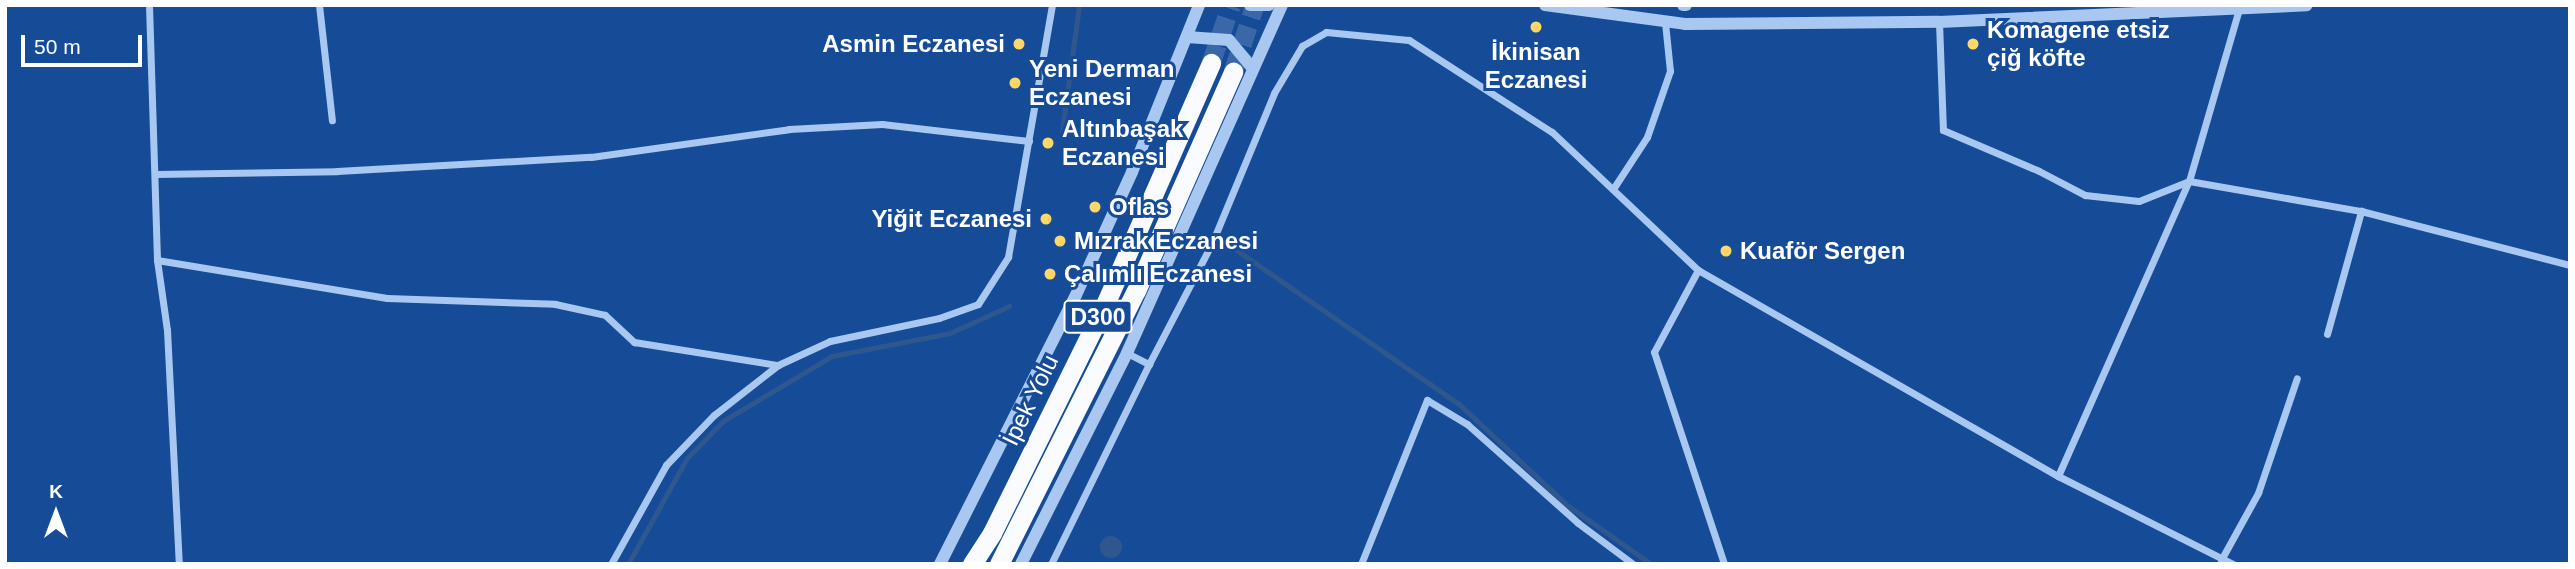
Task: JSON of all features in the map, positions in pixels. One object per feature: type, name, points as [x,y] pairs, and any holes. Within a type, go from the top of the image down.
[{"type":"highway","name":"İpek Yolu","points":[[972,564],[992,533],[1107,300],[1211,63]]},
{"type":"highway","name":"İpek Yolu","points":[[999,564],[1136,291],[1243,69]]},
{"type":"street","points":[[149,5],[157,260],[167,330],[179,564]]},
{"type":"street","points":[[319,5],[332,120]]},
{"type":"street","points":[[611,564],[666,465],[714,415],[778,365],[830,341],[939,318],[978,304],[1008,257],[1052,5]]},
{"type":"street","points":[[940,564],[1076,295],[1199,5]]},
{"type":"street","points":[[1250,5],[1269,5]]},
{"type":"street","points":[[1021,564],[1127,353],[1243,69],[1282,5]]},
{"type":"street","points":[[1545,5],[1665,23],[1939,22],[2307,5]]},
{"type":"street","points":[[2058,476],[2189,181],[2239,8]]},
{"type":"street","points":[[1939,22],[1942,130],[2039,171],[2085,195],[2138,201],[2189,181],[2361,211],[2570,265]]},
{"type":"street","points":[[1613,190],[1647,136],[1670,71],[1665,23]]},
{"type":"street","points":[[1051,564],[1212,243],[1274,93],[1302,46],[1326,32],[1409,40],[1552,132],[1698,271],[2058,476],[2233,564]]},
{"type":"street","points":[[1187,37],[1229,40],[1243,69]]},
{"type":"street","points":[[155,174],[337,171],[590,157],[789,128],[882,124],[1029,141]]},
{"type":"street","points":[[2327,334],[2361,211]]},
{"type":"street","points":[[157,260],[387,298],[555,304],[605,315],[634,342],[778,365]]},
{"type":"street","points":[[1698,271],[1654,352],[1724,564]]},
{"type":"street","points":[[1127,353],[1149,364]]},
{"type":"street","points":[[2221,560],[2258,493],[2297,378]]},
{"type":"street","points":[[1361,564],[1427,400],[1467,424],[1578,523],[1633,564]]},
{"type":"water","points":[[1107,536],[1115,536],[1122,543],[1122,551],[1115,558],[1107,558],[1100,551],[1100,543]]},
{"type":"waterway","points":[[1062,131],[1079,5]]},
{"type":"waterway","points":[[1232,247],[1459,404],[1567,505],[1651,564]]},
{"type":"waterway","points":[[628,564],[687,458],[723,421],[832,356],[950,333],[1009,306]]},
{"type":"tunnel","points":[[1211,63],[1231,5]]},
{"type":"tunnel","points":[[1233,72],[1255,5]]},
{"type":"place","name":"İkinisan Eczanesi","points":[[1536,27]]},
{"type":"place","name":"Asmin Eczanesi","points":[[1019,44]]},
{"type":"place","name":"Komagene etsiz çiğ köfte","points":[[1973,44]]},
{"type":"place","name":"Yeni Derman Eczanesi","points":[[1015,83]]},
{"type":"place","name":"Altınbaşak Eczanesi","points":[[1048,143]]},
{"type":"place","name":"Oflas","points":[[1095,207]]},
{"type":"place","name":"Yiğit Eczanesi","points":[[1046,219]]},
{"type":"place","name":"Mızrak Eczanesi","points":[[1060,241]]},
{"type":"place","name":"Kuaför Sergen","points":[[1726,251]]},
{"type":"place","name":"Çalımlı Eczanesi","points":[[1050,274]]}]
